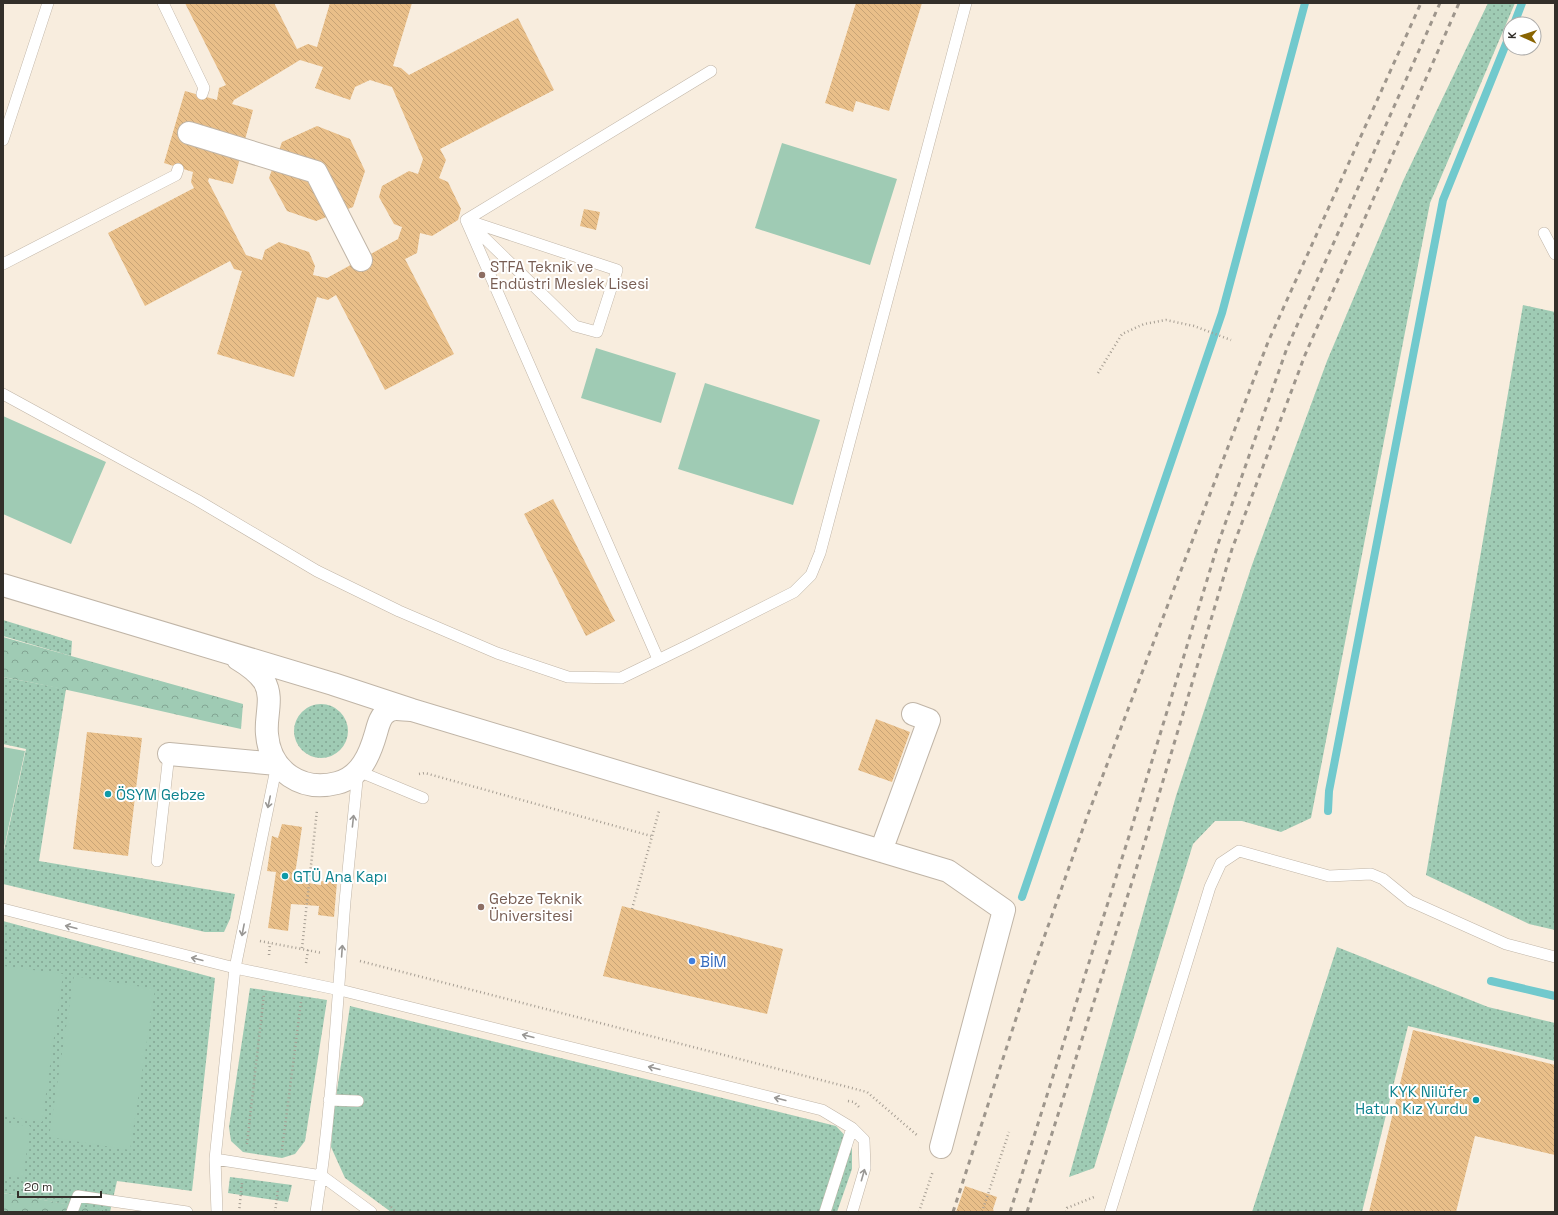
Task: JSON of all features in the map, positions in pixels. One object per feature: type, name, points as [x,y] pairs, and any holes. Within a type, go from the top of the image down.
[{"type":"street","points":[[189,133],[316,172],[361,260]]},
{"type":"street","points":[[3,584],[208,645],[412,710],[948,871],[1004,910],[941,1147]]},
{"type":"street","points":[[208,645],[233,656],[254,670],[264,681],[270,699],[266,733],[269,749],[277,764],[290,777],[307,785],[319,786],[343,782],[358,771],[368,758],[379,722],[387,712],[396,709],[412,710]]},
{"type":"street","points":[[881,852],[929,720],[913,714]]},
{"type":"street","points":[[169,754],[277,764]]},
{"type":"lane","points":[[3,140],[48,3]]},
{"type":"lane","points":[[163,3],[204,88],[202,94]]},
{"type":"lane","points":[[3,394],[197,500],[317,572],[399,611],[497,653],[568,677],[620,678],[794,592],[812,575],[820,553],[966,3]]},
{"type":"lane","points":[[466,220],[711,71]]},
{"type":"lane","points":[[3,264],[176,175],[178,169]]},
{"type":"lane","points":[[466,220],[658,659]]},
{"type":"lane","points":[[466,220],[618,270],[597,332],[575,326],[466,220]]},
{"type":"lane","points":[[1544,233],[1555,254]]},
{"type":"lane","points":[[157,860],[169,754]]},
{"type":"lane","points":[[217,1212],[215,1159],[235,968],[277,764]]},
{"type":"lane","points":[[316,1212],[322,1176],[340,990],[345,901],[358,771],[423,798]]},
{"type":"lane","points":[[1110,1212],[1210,887],[1220,863],[1239,851],[1329,876],[1371,874],[1383,879],[1410,901],[1506,944],[1555,957]]},
{"type":"lane","points":[[3,909],[235,968],[340,990],[822,1110],[852,1128],[864,1140],[865,1168],[852,1212]]},
{"type":"lane","points":[[329,1100],[358,1101]]},
{"type":"lane","points":[[825,1212],[852,1128]]},
{"type":"lane","points":[[215,1159],[322,1176],[371,1212]]},
{"type":"lane","points":[[72,1212],[78,1196],[187,1212]]},
{"type":"path","points":[[1098,373],[1122,334],[1144,324],[1166,320],[1194,326],[1231,340]]},
{"type":"path","points":[[384,782],[425,772],[651,836]]},
{"type":"path","points":[[302,948],[319,786]]},
{"type":"path","points":[[632,908],[666,787]]},
{"type":"path","points":[[241,937],[342,957],[867,1092],[925,1142],[941,1147],[919,1212]]},
{"type":"path","points":[[239,1212],[270,942]]},
{"type":"path","points":[[275,1212],[308,950]]},
{"type":"path","points":[[982,1212],[1009,1132]]},
{"type":"path","points":[[1066,1212],[1067,1208]]},
{"type":"green space","points":[[1488,3],[1515,3],[1509,16],[1502,16],[1502,34],[1430,203],[1311,818],[1281,832],[1242,821],[1215,821],[1193,844],[1094,1168],[1069,1177],[1176,796],[1252,565],[1327,361],[1403,181]]},
{"type":"green space","points":[[782,143],[897,179],[870,265],[755,228]]},
{"type":"green space","points":[[1523,305],[1555,312],[1555,930],[1529,924],[1426,875]]},
{"type":"green space","points":[[596,348],[676,373],[661,423],[581,398]]},
{"type":"green space","points":[[705,383],[820,420],[793,505],[678,469]]},
{"type":"green space","points":[[3,416],[106,462],[71,544],[3,514]]},
{"type":"green space","points":[[3,620],[72,641],[71,656],[3,636]]},
{"type":"green space","points":[[3,637],[243,704],[241,729],[3,677]]},
{"type":"green space","points":[[3,677],[66,689],[39,861],[235,894],[230,919],[224,932],[205,932],[3,884],[3,855],[26,749],[3,744]]},
{"type":"green space","points":[[321,704],[331,706],[340,712],[346,721],[348,731],[346,741],[340,750],[331,756],[321,758],[311,756],[302,750],[296,741],[294,731],[296,721],[302,712],[311,706]]},
{"type":"green space","points":[[3,747],[25,751],[4,848],[3,848]]},
{"type":"green space","points":[[3,921],[215,978],[192,1191],[117,1181],[110,1212],[3,1193]]},
{"type":"green space","points":[[1337,947],[1488,1007],[1555,1023],[1555,1061],[1408,1026],[1362,1212],[1252,1212]]},
{"type":"green space","points":[[3,966],[63,974],[42,1122],[3,1116]]},
{"type":"green space","points":[[74,976],[155,989],[130,1150],[49,1137]]},
{"type":"green space","points":[[250,988],[327,1000],[305,1141],[295,1154],[282,1158],[243,1152],[231,1141],[229,1127]]},
{"type":"green space","points":[[350,1006],[836,1126],[852,1143],[852,1169],[837,1212],[391,1212],[345,1178],[331,1147],[333,1116]]},
{"type":"green space","points":[[3,1123],[30,1126],[23,1178],[3,1175]]},
{"type":"green space","points":[[230,1177],[292,1185],[288,1202],[228,1193]]},
{"type":"green space","points":[[3,1193],[113,1212],[3,1212]]},
{"type":"building","points":[[185,3],[274,3],[297,49],[308,44],[317,47],[330,3],[412,3],[393,66],[401,68],[409,75],[518,18],[554,90],[440,149],[446,160],[439,178],[448,182],[461,209],[458,220],[432,236],[420,233],[417,253],[405,259],[454,354],[385,390],[336,295],[328,300],[317,297],[294,377],[217,354],[242,271],[234,269],[230,261],[145,306],[108,233],[194,188],[191,182],[193,172],[164,163],[185,91],[217,100],[219,88],[226,85]],"holes":[[[300,60],[323,67],[315,88],[350,100],[355,87],[370,80],[392,87],[423,159],[418,174],[409,171],[382,186],[379,197],[394,224],[402,227],[398,239],[327,278],[313,275],[315,266],[309,252],[279,242],[265,250],[262,260],[246,255],[208,181],[209,178],[233,184],[253,110],[232,104],[234,100]]]},
{"type":"building","points":[[856,3],[922,3],[889,111],[856,101],[853,112],[825,103]]},
{"type":"building","points":[[317,126],[350,139],[365,171],[353,207],[316,221],[287,211],[269,178],[282,142]]},
{"type":"building","points":[[584,209],[600,212],[596,230],[580,226]]},
{"type":"building","points":[[553,499],[615,621],[586,636],[524,514]]},
{"type":"building","points":[[876,719],[910,732],[892,782],[858,770]]},
{"type":"building","name":"ÖSYM Gebze","points":[[87,732],[142,738],[128,856],[73,849]]},
{"type":"building","name":"GTÜ Ana Kapı","points":[[282,824],[302,827],[294,881],[321,885],[321,881],[337,882],[334,917],[318,915],[319,906],[291,904],[288,931],[268,928],[276,872],[267,871],[272,836],[278,838]]},
{"type":"building","points":[[622,906],[783,949],[767,1014],[603,976]]},
{"type":"building","name":"KYK Nilüfer Hatun Kız Yurdu","points":[[1413,1030],[1555,1065],[1555,1155],[1475,1136],[1456,1212],[1369,1212]]},
{"type":"building","points":[[965,1186],[997,1197],[993,1209],[994,1212],[956,1212]]},
{"type":"waterway","points":[[1022,897],[1222,313],[1305,3]]},
{"type":"waterway","points":[[1517,16],[1522,3]]},
{"type":"waterway","points":[[1328,811],[1329,791],[1443,200],[1502,54]]},
{"type":"waterway","points":[[1491,981],[1555,996]]},
{"type":"railway","points":[[953,1212],[1026,988],[1087,817],[1268,342],[1421,3]]},
{"type":"railway","points":[[1010,1212],[1130,833],[1218,544],[1287,348],[1440,3]]},
{"type":"railway","points":[[1027,1212],[1146,838],[1232,549],[1305,355],[1459,3]]},
{"type":"place","name":"STFA Teknik ve Endüstri Meslek Lisesi","points":[[482,275]]},
{"type":"place","name":"ÖSYM Gebze","points":[[108,794]]},
{"type":"place","name":"GTÜ Ana Kapı","points":[[285,876]]},
{"type":"place","name":"Gebze Teknik Üniversitesi","points":[[481,907]]},
{"type":"place","name":"BİM","points":[[692,961]]},
{"type":"place","name":"KYK Nilüfer Hatun Kız Yurdu","points":[[1476,1100]]}]
